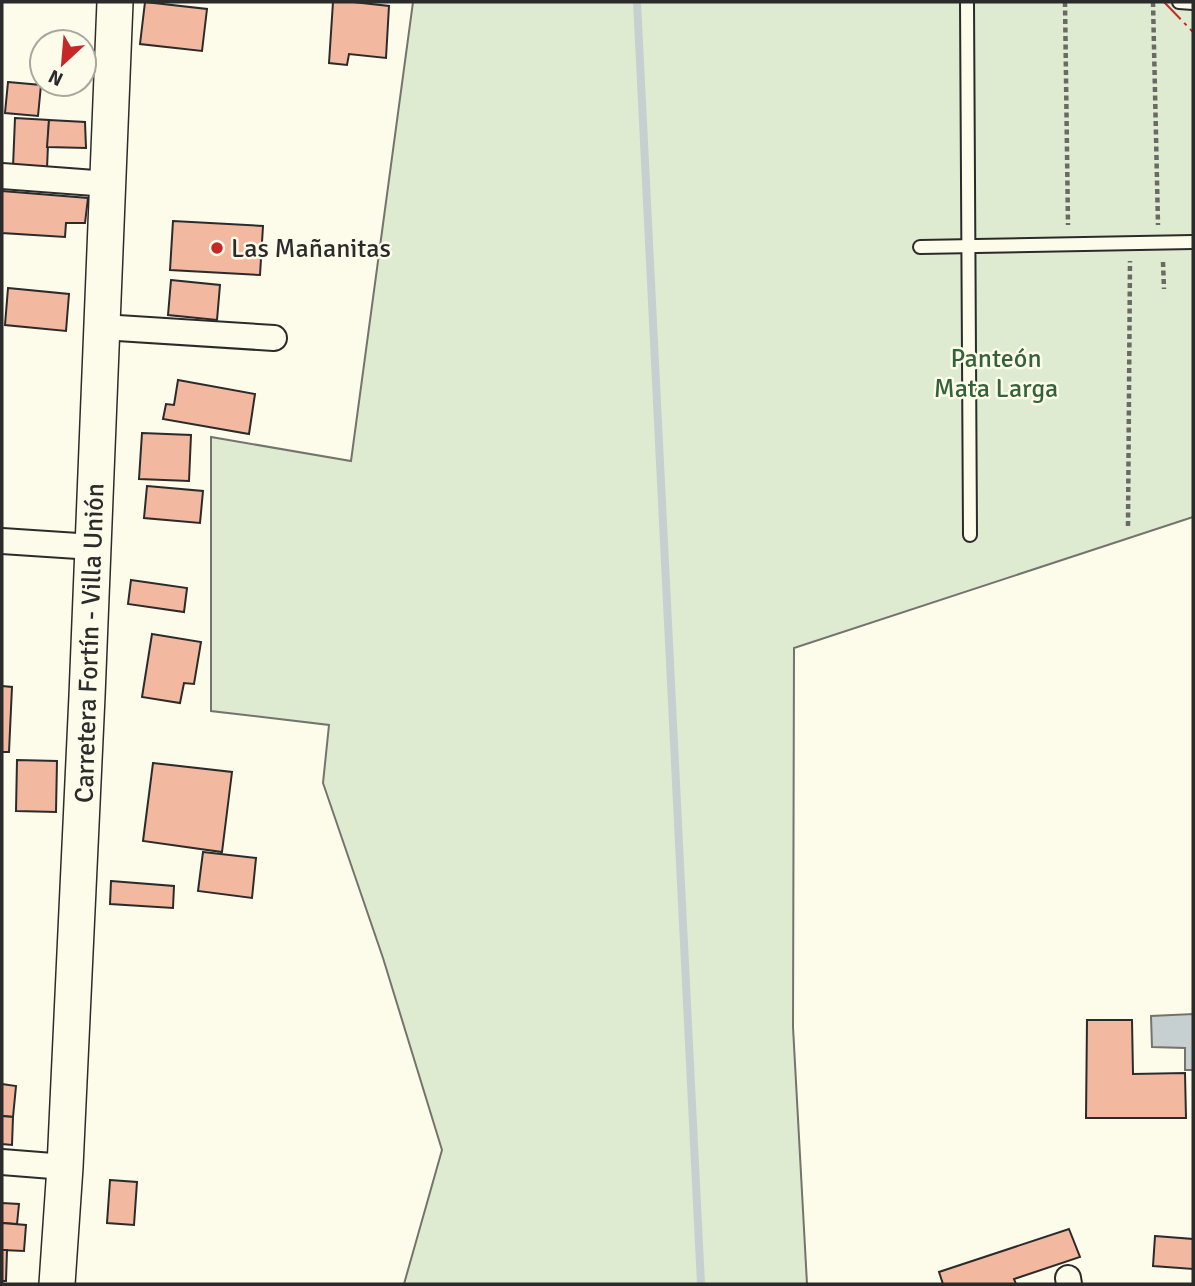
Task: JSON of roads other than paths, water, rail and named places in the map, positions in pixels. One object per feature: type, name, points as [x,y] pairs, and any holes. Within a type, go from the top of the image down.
[{"type":"main road","name":"Carretera Fortín - Villa Unión","points":[[57,1284],[65,1167],[115,2]]},
{"type":"street","points":[[2,176],[108,184]]},
{"type":"street","points":[[102,327],[274,338]]},
{"type":"street","points":[[2,541],[93,547]]},
{"type":"street","points":[[2,1162],[65,1167]]},
{"type":"lane","points":[[967,2],[970,535]]},
{"type":"lane","points":[[1179,2],[1193,3]]},
{"type":"lane","points":[[920,247],[1193,242]]},
{"type":"waterway","points":[[637,2],[701,1284]]},
{"type":"place","name":"Las Mañanitas","points":[[217,248]]},
{"type":"park label","name":"Panteón Mata Larga","points":[[996,373]]}]
